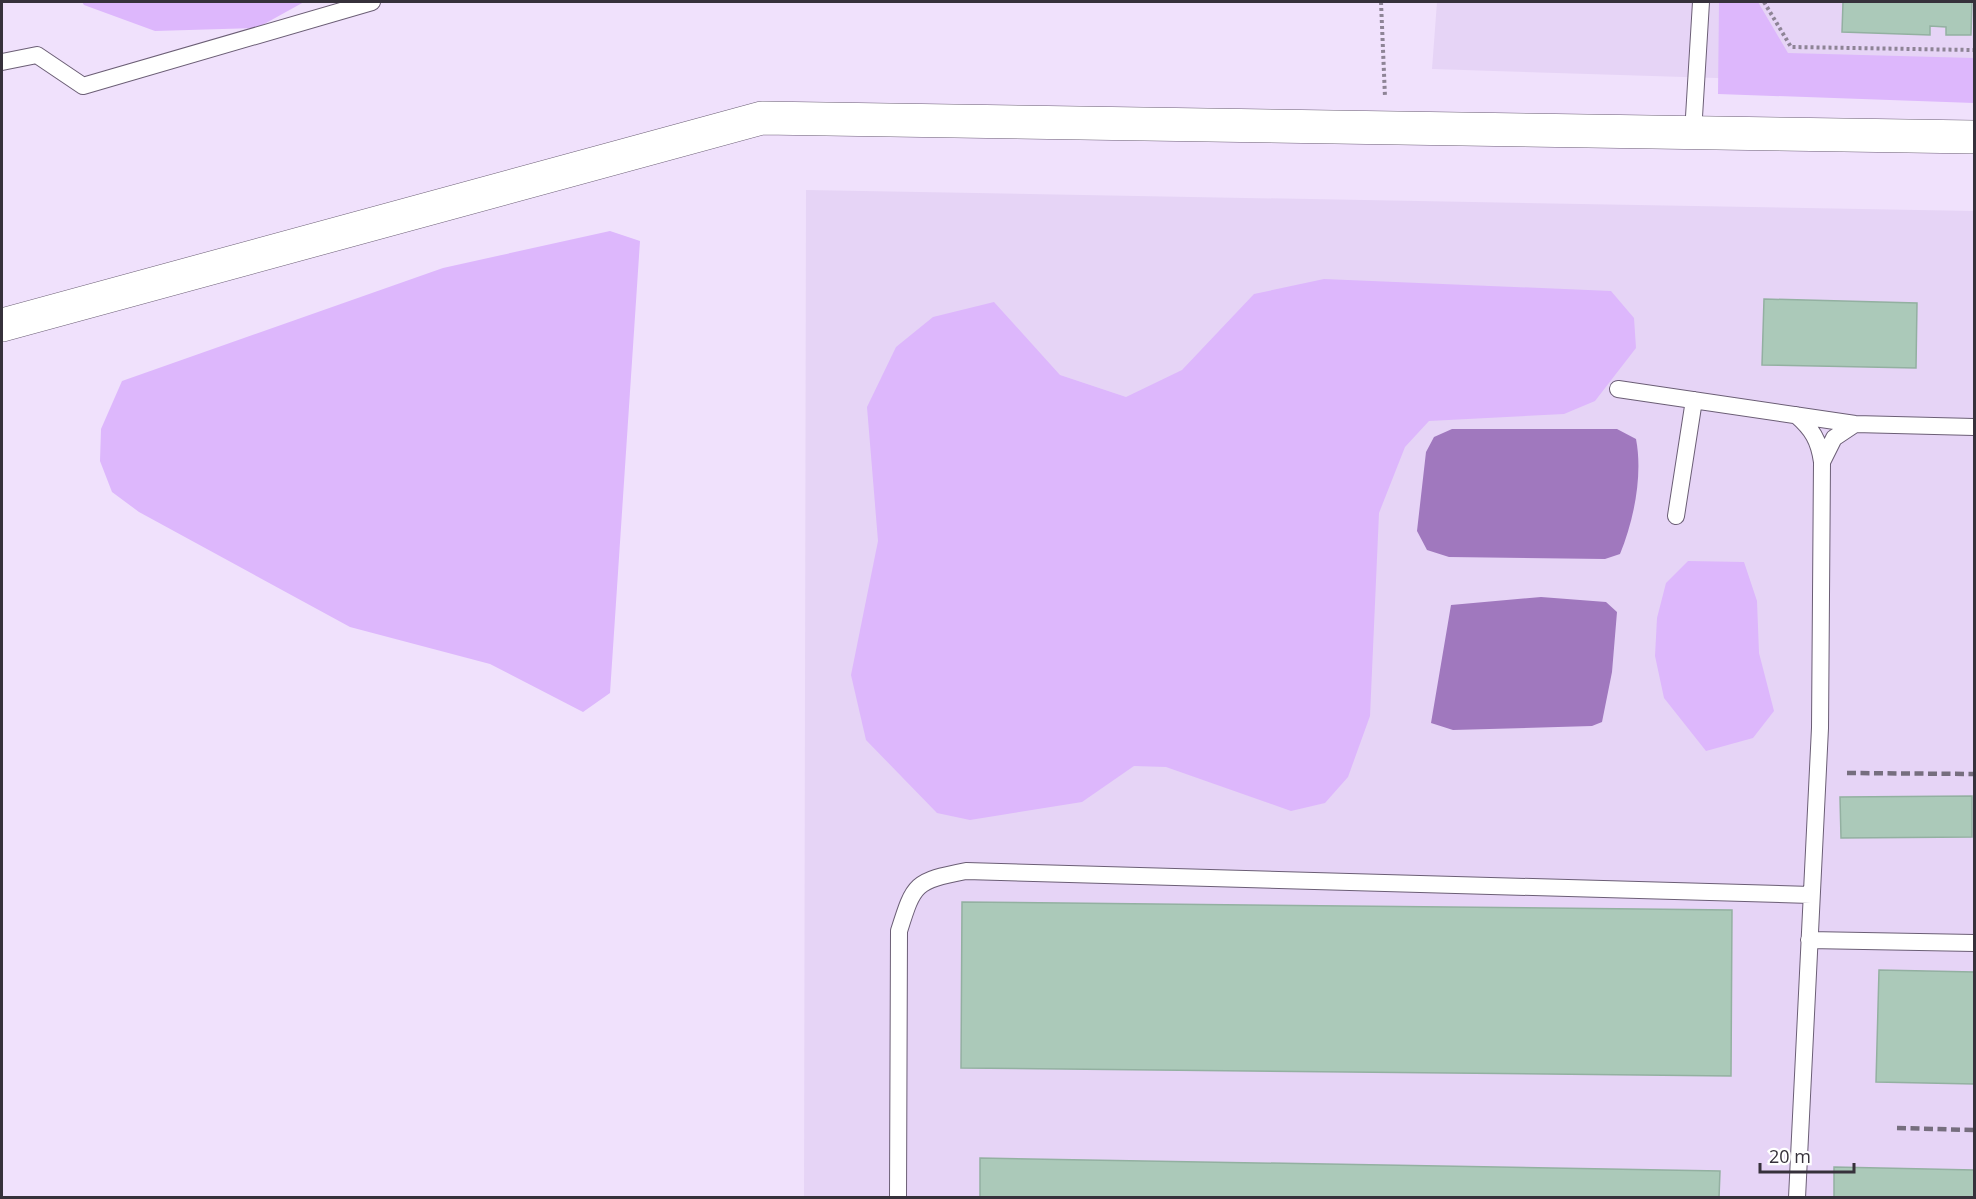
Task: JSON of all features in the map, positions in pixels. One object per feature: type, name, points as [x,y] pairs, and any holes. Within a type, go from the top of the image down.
[{"type":"street","points":[[2,325],[762,118],[1974,137]]},
{"type":"lane","points":[[2,62],[37,55],[83,86],[372,2]]},
{"type":"lane","points":[[1693,133],[1701,2]]},
{"type":"lane","points":[[1618,389],[1855,424],[1974,427]]},
{"type":"lane","points":[[1676,516],[1694,400]]},
{"type":"lane","points":[[1796,415],[1812,429],[1820,445],[1822,462],[1820,728],[1797,1197]]},
{"type":"lane","points":[[1822,462],[1834,438],[1855,424]]},
{"type":"lane","points":[[898,1197],[899,931],[911,894],[932,878],[966,871],[1811,896]]},
{"type":"lane","points":[[1809,940],[1974,943]]},
{"type":"path","points":[[1380,2],[1386,128]]},
{"type":"path","points":[[1764,2],[1791,47],[1974,50]]},
{"type":"shaded area","points":[[82,2],[304,2],[257,28],[155,31],[84,5]]},
{"type":"shaded area","points":[[1437,2],[1974,2],[1974,86],[1432,69]]},
{"type":"shaded area","points":[[1719,2],[1758,2],[1788,53],[1974,58],[1974,103],[1718,94]]},
{"type":"shaded area","points":[[806,190],[1974,211],[1974,1197],[804,1198]]},
{"type":"shaded area","points":[[610,231],[640,241],[610,693],[583,712],[490,664],[350,627],[139,512],[112,492],[100,461],[101,429],[122,381],[443,268]]},
{"type":"shaded area","points":[[1324,279],[1611,291],[1634,318],[1636,348],[1595,401],[1564,414],[1429,421],[1405,447],[1379,513],[1370,716],[1348,777],[1325,803],[1291,811],[1166,767],[1134,766],[1082,802],[970,820],[937,813],[866,740],[851,675],[878,541],[867,407],[896,347],[933,317],[994,302],[1060,375],[1126,397],[1182,370],[1254,294]]},
{"type":"shaded area","points":[[1452,429],[1617,429],[1636,439],[1638,482],[1636,497],[1620,554],[1605,559],[1449,557],[1427,550],[1417,531],[1426,452],[1434,437]]},
{"type":"shaded area","points":[[1688,561],[1744,562],[1757,601],[1759,653],[1774,711],[1753,738],[1706,751],[1664,698],[1655,656],[1657,618],[1666,583]]},
{"type":"shaded area","points":[[1541,597],[1606,602],[1617,612],[1612,672],[1602,722],[1592,726],[1453,730],[1431,723],[1451,605]]},
{"type":"building","points":[[1843,2],[1972,2],[1971,35],[1946,35],[1946,27],[1930,26],[1930,35],[1842,32]]},
{"type":"building","points":[[1764,299],[1917,303],[1916,368],[1762,365]]},
{"type":"building","points":[[1972,796],[1972,837],[1841,838],[1840,797]]},
{"type":"building","points":[[962,902],[1732,910],[1731,1076],[961,1068]]},
{"type":"building","points":[[1879,970],[1974,972],[1974,1084],[1876,1082]]},
{"type":"building","points":[[980,1158],[1720,1171],[1719,1198],[980,1198]]},
{"type":"building","points":[[1834,1167],[1974,1170],[1974,1198],[1834,1198]]},
{"type":"railway","points":[[1847,773],[1974,774]]},
{"type":"railway","points":[[1897,1128],[1974,1130]]}]
